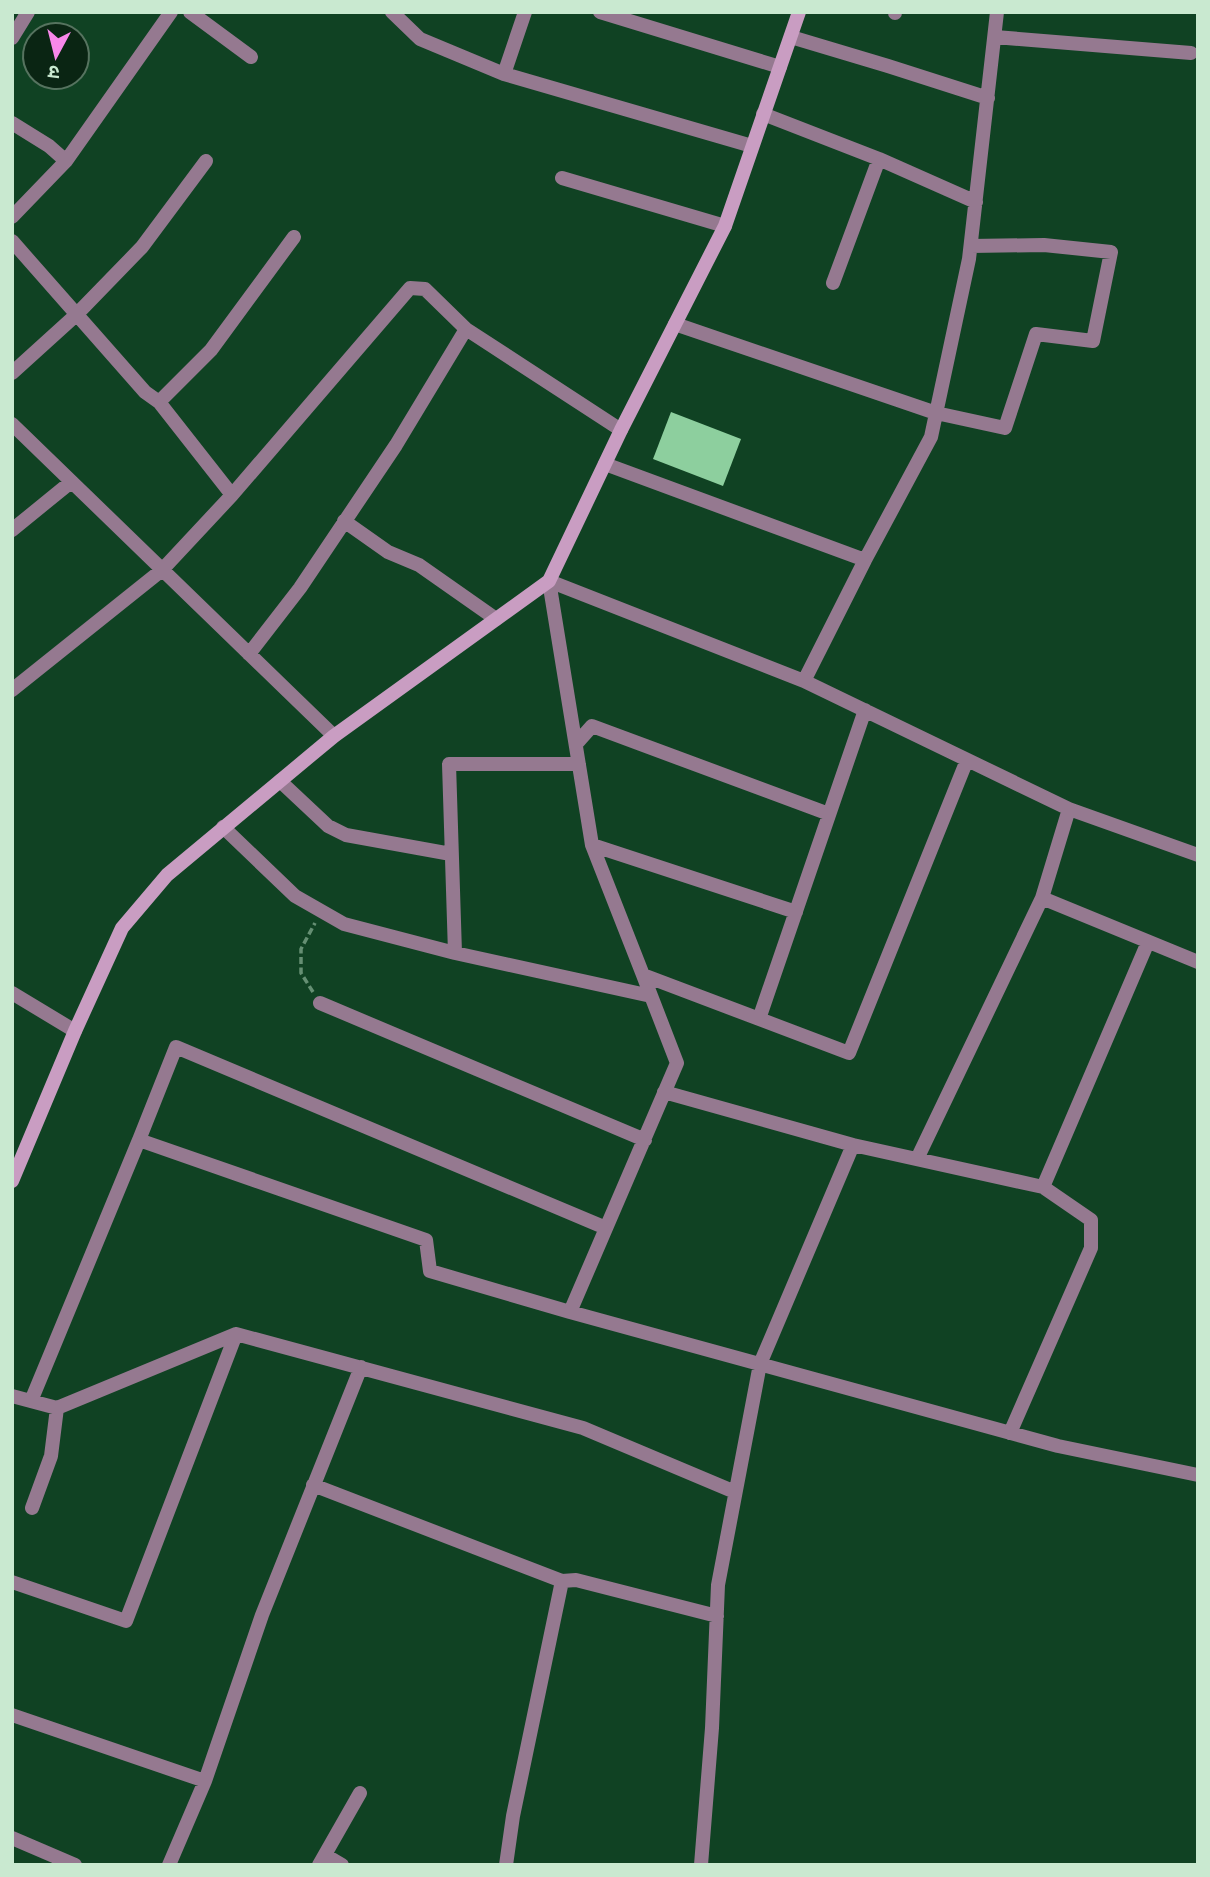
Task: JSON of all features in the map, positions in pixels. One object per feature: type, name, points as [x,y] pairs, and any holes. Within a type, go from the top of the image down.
[{"type":"street","points":[[12,38],[29,12]]},
{"type":"street","points":[[12,217],[66,161],[171,12]]},
{"type":"street","points":[[190,12],[251,57]]},
{"type":"street","points":[[392,12],[420,39],[504,74],[752,146]]},
{"type":"street","points":[[504,74],[525,12]]},
{"type":"street","points":[[600,12],[780,67]]},
{"type":"street","points":[[12,1181],[122,928],[167,875],[334,736],[549,581],[621,429],[725,226],[799,12]]},
{"type":"street","points":[[804,681],[931,437],[971,246],[997,12]]},
{"type":"street","points":[[791,37],[988,98]]},
{"type":"street","points":[[995,37],[1191,54]]},
{"type":"street","points":[[763,114],[879,159],[976,202]]},
{"type":"street","points":[[12,123],[49,146],[66,161]]},
{"type":"street","points":[[833,283],[879,159]]},
{"type":"street","points":[[12,373],[76,315],[142,247],[206,161]]},
{"type":"street","points":[[562,178],[725,226]]},
{"type":"street","points":[[159,402],[211,350],[293,237]]},
{"type":"street","points":[[12,241],[145,392],[159,402],[232,495]]},
{"type":"street","points":[[675,324],[936,413],[1005,428],[1036,334],[1093,341],[1111,252],[1044,245],[971,246]]},
{"type":"street","points":[[12,690],[162,570],[232,495],[410,288],[425,289],[466,329],[621,429]]},
{"type":"street","points":[[249,654],[300,588],[396,445],[466,329]]},
{"type":"street","points":[[12,424],[334,736]]},
{"type":"street","points":[[605,464],[865,560]]},
{"type":"street","points":[[12,530],[71,482]]},
{"type":"street","points":[[344,521],[388,552],[419,565],[496,619]]},
{"type":"street","points":[[549,581],[804,681],[1069,809],[1198,855]]},
{"type":"street","points":[[549,581],[592,845],[677,1063],[570,1312]]},
{"type":"street","points":[[759,1019],[864,710]]},
{"type":"street","points":[[576,744],[592,726],[829,814]]},
{"type":"street","points":[[643,975],[849,1053],[967,760]]},
{"type":"street","points":[[455,953],[449,764],[579,764]]},
{"type":"street","points":[[280,781],[328,826],[346,835],[451,854]]},
{"type":"street","points":[[917,1159],[1042,898],[1069,809]]},
{"type":"street","points":[[223,827],[295,896],[344,924],[455,953],[651,996]]},
{"type":"street","points":[[592,845],[796,912]]},
{"type":"street","points":[[1042,898],[1198,962]]},
{"type":"street","points":[[1043,1187],[1148,942]]},
{"type":"street","points":[[12,993],[75,1031]]},
{"type":"street","points":[[320,1003],[645,1140]]},
{"type":"street","points":[[31,1401],[176,1047],[606,1228]]},
{"type":"street","points":[[664,1092],[853,1145],[1043,1187],[1091,1220],[1091,1248],[1010,1433]]},
{"type":"street","points":[[139,1140],[426,1240],[430,1271],[1058,1446],[1198,1475]]},
{"type":"street","points":[[701,1865],[712,1728],[718,1586],[760,1364],[853,1145]]},
{"type":"street","points":[[12,1396],[57,1408],[236,1334],[583,1428],[735,1492]]},
{"type":"street","points":[[12,1582],[127,1621],[236,1334]]},
{"type":"street","points":[[169,1865],[205,1782],[262,1615],[361,1367]]},
{"type":"street","points":[[32,1508],[51,1456],[57,1408]]},
{"type":"street","points":[[313,1485],[562,1581],[576,1580],[716,1616]]},
{"type":"street","points":[[506,1865],[513,1816],[562,1581]]},
{"type":"street","points":[[12,1715],[205,1782]]},
{"type":"street","points":[[342,1865],[322,1860],[360,1793]]},
{"type":"street","points":[[12,1838],[75,1865]]},
{"type":"path","points":[[320,1003],[301,973],[301,949],[321,911]]},
{"type":"building","points":[[671,412],[741,439],[723,486],[653,459]]}]
